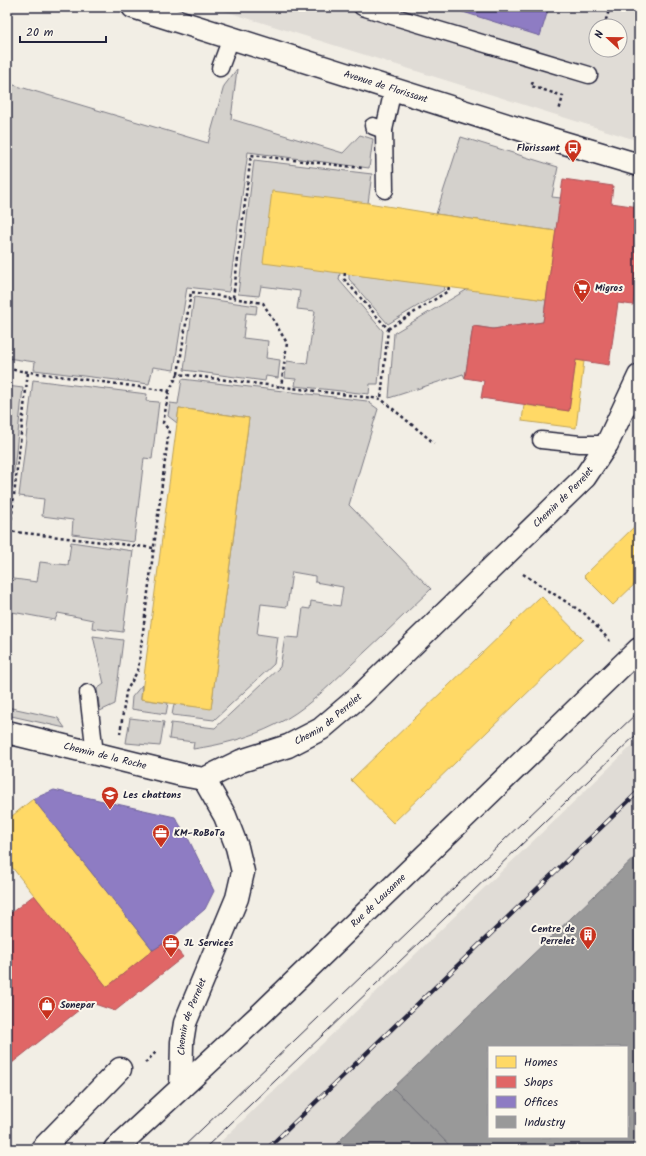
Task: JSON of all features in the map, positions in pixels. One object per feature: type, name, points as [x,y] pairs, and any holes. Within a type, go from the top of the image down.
[{"type":"street","name":"Avenue de Florissant","points":[[133,7],[548,138],[639,165]]},
{"type":"street","name":"Chemin de Perrelet","points":[[181,1088],[181,1048],[185,1023],[237,898],[243,872],[237,847],[225,816],[204,779],[241,761],[288,746],[321,729],[361,695],[585,477],[607,444],[639,376]]},
{"type":"street","name":"Rue de Lausanne","points":[[115,1149],[262,1013],[639,649]]},
{"type":"street","name":"Chemin de la Roche","points":[[7,732],[182,775],[204,779]]},
{"type":"street","points":[[42,1149],[120,1069]]},
{"type":"lane","points":[[362,7],[589,75]]},
{"type":"lane","points":[[220,68],[231,38]]},
{"type":"lane","points":[[385,190],[378,128],[393,89]]},
{"type":"lane","points":[[541,440],[580,444],[607,444]]},
{"type":"lane","points":[[88,693],[96,754]]},
{"type":"path","points":[[607,18],[610,7]]},
{"type":"path","points":[[537,88],[564,96],[559,110]]},
{"type":"path","points":[[233,298],[251,155],[384,171]]},
{"type":"path","points":[[345,273],[344,279],[388,329],[381,399]]},
{"type":"path","points":[[388,329],[448,291],[449,287]]},
{"type":"path","points":[[120,735],[126,692],[138,670],[169,430],[163,423],[169,390],[178,374],[191,292],[263,303],[287,343],[281,387]]},
{"type":"path","points":[[7,369],[169,390]]},
{"type":"path","points":[[28,372],[9,531],[154,548]]},
{"type":"path","points":[[178,374],[381,399],[434,443]]},
{"type":"path","points":[[519,571],[585,614],[612,643]]},
{"type":"shaded area","points":[[212,7],[639,7],[639,141]]},
{"type":"shaded area","points":[[237,69],[231,119],[343,153],[360,135],[373,139],[369,168],[248,152],[229,292],[187,287],[174,370],[153,367],[149,384],[34,370],[35,362],[7,358],[7,83],[208,143],[224,86]]},
{"type":"shaded area","points":[[461,137],[558,167],[552,197],[561,198],[556,231],[436,214]]},
{"type":"shaded area","points":[[254,160],[372,174],[368,203],[340,273],[339,280],[383,331],[378,384],[370,384],[369,394],[295,386],[296,379],[285,378],[287,361],[307,364],[315,311],[297,309],[300,291],[261,286],[259,296],[238,294]]},
{"type":"shaded area","points":[[349,274],[445,286],[444,290],[388,324],[349,279]]},
{"type":"shaded area","points":[[468,289],[546,300],[543,322],[493,329],[473,326],[465,378],[463,374],[389,398],[394,333]]},
{"type":"shaded area","points":[[194,297],[257,306],[256,314],[246,313],[243,338],[268,341],[266,358],[280,360],[278,378],[266,376],[265,381],[184,370]]},
{"type":"shaded area","points":[[182,379],[367,401],[378,409],[349,505],[431,589],[324,690],[296,713],[265,730],[245,737],[193,749],[194,742],[169,739],[171,723],[215,728],[280,667],[285,637],[299,638],[303,608],[310,609],[311,601],[340,606],[343,587],[315,582],[315,576],[292,572],[287,607],[261,604],[257,634],[278,637],[274,664],[214,720],[172,715],[174,704],[211,708],[249,418],[179,408],[177,423],[168,416],[170,403],[178,404]]},
{"type":"shaded area","points":[[33,380],[147,394],[146,401],[159,402],[152,459],[144,458],[134,542],[72,534],[73,520],[42,516],[44,499],[19,496]]},
{"type":"shaded area","points":[[7,386],[23,388],[12,487],[7,487]]},
{"type":"shaded area","points":[[71,542],[133,551],[123,632],[92,628],[93,620],[58,613],[55,620],[7,611],[7,578],[37,582],[40,562],[68,565]]},
{"type":"shaded area","points":[[93,636],[123,640],[115,704],[100,711],[97,689],[104,684]]},
{"type":"shaded area","points":[[142,685],[141,699],[168,703],[166,714],[131,709],[132,697]]},
{"type":"shaded area","points":[[7,707],[58,718],[65,728],[7,715]]},
{"type":"shaded area","points":[[130,718],[164,722],[160,746],[126,743]]},
{"type":"shaded area","points":[[639,739],[639,1149],[213,1149]]},
{"type":"building: Homes","points":[[272,191],[368,203],[556,231],[546,300],[263,263]]},
{"type":"building: Homes","points":[[576,360],[584,361],[576,428],[522,421],[524,405],[569,411]]},
{"type":"building: Homes","points":[[179,408],[249,418],[211,709],[141,699]]},
{"type":"building: Homes","points":[[639,522],[639,580],[613,605],[584,576]]},
{"type":"building: Homes","points":[[541,596],[583,639],[393,823],[351,780]]},
{"type":"building: Homes","points":[[33,799],[153,950],[107,987],[7,861],[7,820]]},
{"type":"building: Shops","points":[[563,179],[613,186],[611,203],[639,207],[639,262],[633,305],[618,303],[609,365],[576,360],[569,411],[481,398],[484,381],[465,378],[473,326],[493,329],[543,322]]},
{"type":"building: Shops","points":[[34,895],[107,987],[153,950],[169,940],[183,957],[115,1011],[89,1002],[7,1067],[7,916]]},
{"type":"building: Offices","points":[[447,7],[549,7],[540,36]]},
{"type":"building: Offices","points":[[54,790],[175,817],[188,838],[214,891],[205,909],[169,940],[153,950],[33,799]]},
{"type":"building: Industry","name":"Centre de Perrelet","points":[[639,853],[639,1149],[453,1149],[393,1088]]},
{"type":"building: Industry","points":[[393,1088],[453,1149],[331,1149]]},
{"type":"tram line","points":[[181,1149],[639,711]]},
{"type":"tram line","points":[[204,1149],[639,732]]},
{"type":"railway","points":[[267,1149],[639,791]]},
{"type":"place","name":"Florissant","points":[[573,163]]},
{"type":"place","name":"Migros","points":[[582,303]]},
{"type":"place","name":"Les chattons","points":[[110,810]]},
{"type":"place","name":"KM-RoBoTa","points":[[161,848]]},
{"type":"place","name":"Centre de Perrelet","points":[[588,950]]},
{"type":"place","name":"JL Services","points":[[171,958]]},
{"type":"place","name":"Sonepar","points":[[47,1020]]}]
